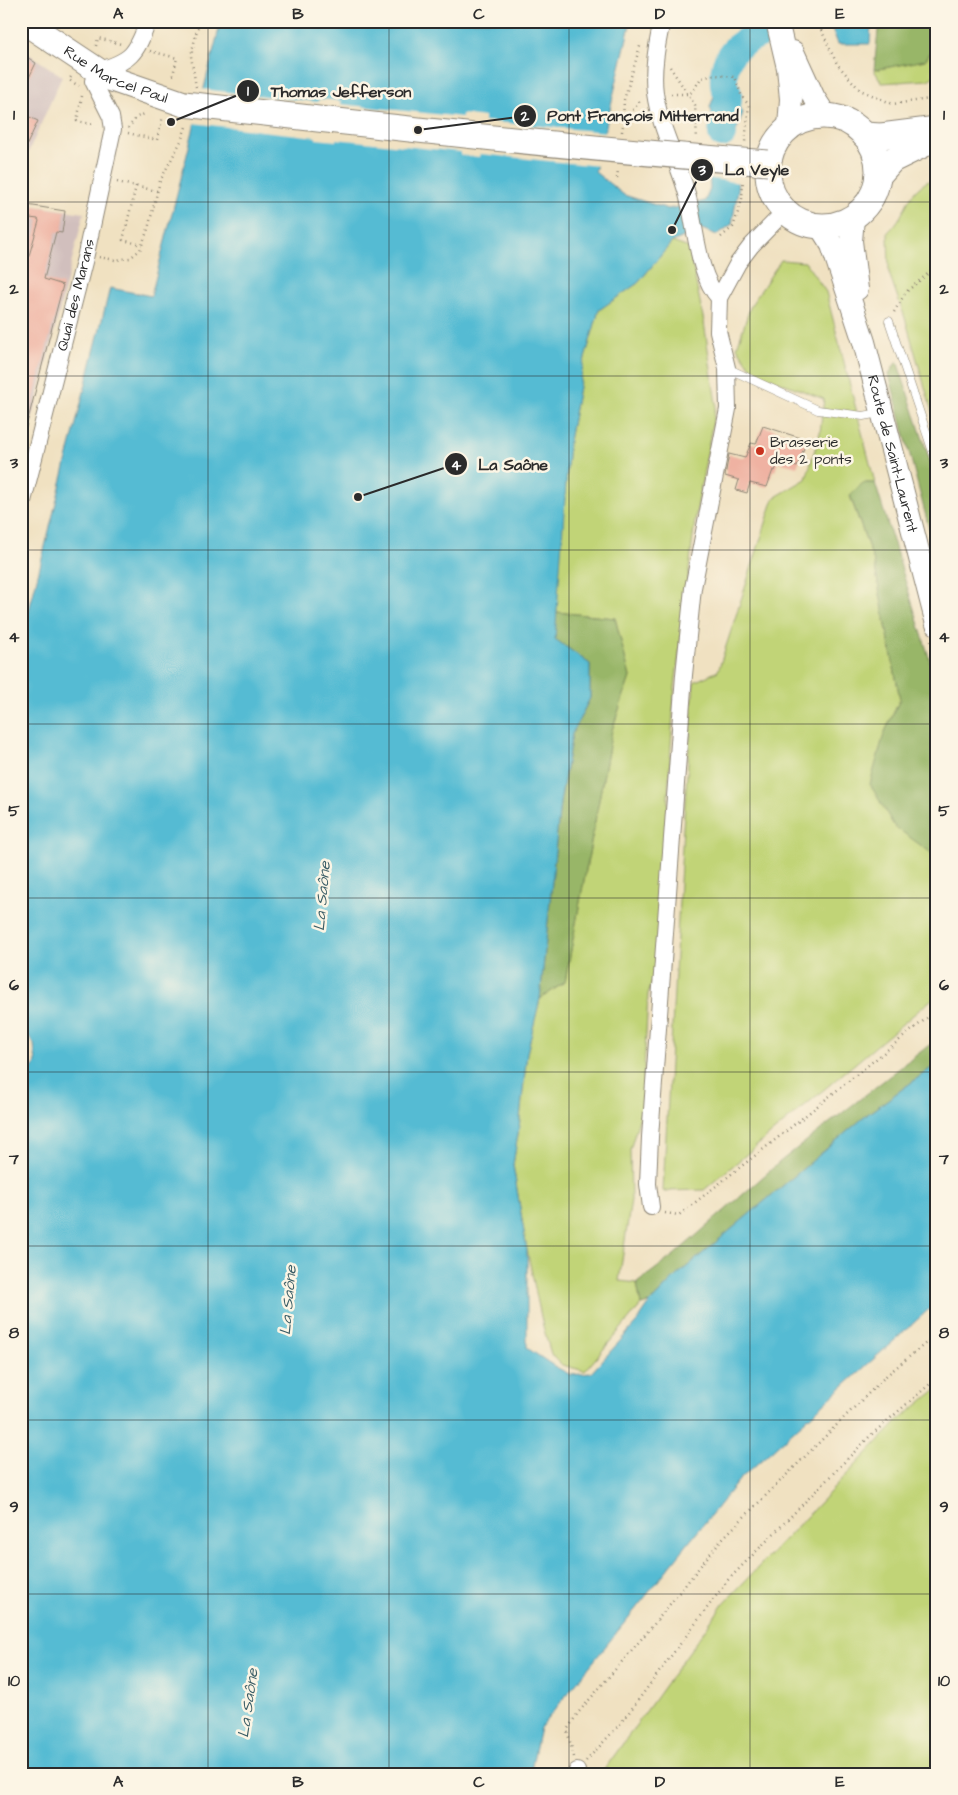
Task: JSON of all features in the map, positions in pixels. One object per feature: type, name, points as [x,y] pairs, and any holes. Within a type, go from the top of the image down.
[{"type":"main road","name":"Rue Marcel Paul","points":[[23,21],[111,90],[156,103],[714,160],[768,163]]},
{"type":"main road","points":[[779,21],[788,68],[791,99],[808,120]]},
{"type":"main road","points":[[779,21],[814,98],[808,120]]},
{"type":"main road","name":"Rue Marcel Paul","points":[[21,34],[95,76]]},
{"type":"main road","points":[[841,118],[856,126],[864,135],[875,152],[878,176],[872,196],[864,208],[852,218],[839,224],[820,226],[802,222],[786,212],[775,199],[769,184],[768,163],[772,148],[781,134],[808,120],[841,118]]},
{"type":"main road","points":[[864,135],[881,136],[937,130]]},
{"type":"main road","points":[[878,176],[892,160],[937,138]]},
{"type":"main road","name":"Route de Saint-Laurent","points":[[852,218],[851,241],[864,342]]},
{"type":"main road","name":"Route de Saint-Laurent","points":[[820,226],[832,245],[864,342],[937,624]]},
{"type":"street","points":[[95,76],[129,59],[137,48],[148,21]]},
{"type":"street","points":[[660,29],[654,83],[661,119],[687,194],[706,277],[719,298]]},
{"type":"street","name":"Quai des Marans","points":[[21,509],[86,254],[113,130],[111,118],[95,76]]},
{"type":"street","points":[[650,1207],[648,1184],[650,1137],[684,675],[693,588],[728,408],[726,368],[718,331],[719,298],[738,263],[751,246],[786,212]]},
{"type":"lane","points":[[889,321],[937,464]]},
{"type":"lane","points":[[726,368],[818,410],[863,416],[882,412]]},
{"type":"path","points":[[93,256],[115,260],[130,258],[140,250],[148,229],[157,191],[165,170],[181,140],[189,105],[191,56],[199,21]]},
{"type":"path","points":[[816,21],[837,64],[860,90],[893,104],[937,98]]},
{"type":"path","points":[[623,121],[624,100],[641,40],[660,29]]},
{"type":"path","points":[[146,50],[178,58],[172,82]]},
{"type":"path","points":[[656,55],[666,60],[695,105],[697,143]]},
{"type":"path","points":[[715,75],[730,76]]},
{"type":"path","points":[[153,112],[137,117],[126,133],[157,140],[164,113],[158,113]]},
{"type":"path","points":[[102,178],[157,191]]},
{"type":"path","points":[[136,186],[124,240],[142,245]]},
{"type":"path","points":[[889,321],[906,292],[937,266]]},
{"type":"path","points":[[650,1207],[679,1215],[937,1010]]},
{"type":"path","points":[[577,1773],[567,1730],[578,1713],[655,1623],[722,1540],[887,1375],[937,1334]]},
{"type":"path","points":[[577,1773],[621,1723],[728,1580],[871,1435],[937,1378]]},
{"type":"shaded area","points":[[21,49],[62,76],[21,169]]},
{"type":"shaded area","points":[[21,204],[84,213],[21,463]]},
{"type":"green space","points":[[879,21],[937,21],[937,44],[925,60],[874,70]]},
{"type":"green space","points":[[937,44],[937,74],[928,80],[882,83],[874,70],[925,60]]},
{"type":"green space","points":[[937,177],[937,429],[905,318],[889,273],[888,232],[900,217],[912,195],[926,183]]},
{"type":"green space","points":[[672,242],[689,248],[704,322],[716,404],[695,520],[674,696],[658,963],[648,994],[642,1109],[630,1150],[631,1200],[619,1281],[637,1283],[641,1305],[585,1371],[562,1365],[551,1354],[527,1250],[513,1165],[527,1053],[540,999],[565,982],[612,730],[630,677],[615,618],[556,612],[569,441],[583,365],[599,310],[638,283]]},
{"type":"green space","points":[[781,260],[805,262],[826,292],[875,483],[863,483],[850,496],[874,562],[900,699],[884,734],[929,851],[937,857],[937,995],[704,1190],[663,1191],[683,828],[694,682],[718,671],[774,498],[806,479],[820,433],[824,399],[754,372],[737,347],[751,305]]},
{"type":"green space","points":[[897,361],[937,482],[937,559],[889,374]]},
{"type":"green space","points":[[863,483],[875,483],[937,683],[937,857],[894,826],[870,784],[884,734],[900,699],[874,562],[850,495]]},
{"type":"green space","points":[[556,612],[615,618],[630,677],[612,730],[565,982],[540,999],[560,803],[572,734],[590,698],[590,664],[555,639]]},
{"type":"green space","points":[[937,1039],[937,1064],[869,1113],[676,1276],[650,1303],[641,1305],[637,1283],[674,1255],[782,1160]]},
{"type":"green space","points":[[937,1389],[937,1774],[601,1774],[724,1603],[898,1421]]},
{"type":"water","points":[[221,21],[631,21],[595,172],[624,195],[668,209],[705,201],[710,189],[708,151],[716,124],[710,107],[714,96],[734,96],[743,113],[733,140],[738,190],[732,224],[717,235],[702,229],[672,242],[638,283],[599,310],[583,365],[569,441],[555,639],[590,664],[590,698],[572,734],[560,803],[540,999],[527,1053],[513,1165],[527,1250],[527,1348],[571,1375],[591,1373],[637,1322],[650,1303],[676,1276],[869,1113],[937,1064],[937,1302],[739,1480],[540,1728],[530,1774],[21,1774],[21,1162],[28,1073],[36,1063],[34,1044],[21,1025],[21,642],[110,288],[151,296]]},
{"type":"water","points":[[829,21],[871,21],[870,44],[838,44]]},
{"type":"pier","points":[[201,89],[318,102],[319,99],[341,101],[341,104],[462,117],[462,114],[484,117],[484,121],[607,132],[599,166],[480,154],[479,157],[460,155],[460,152],[336,139],[336,141],[316,139],[316,137],[192,123]]},
{"type":"pier","points":[[708,141],[735,142],[740,183],[707,178],[705,150]]},
{"type":"building","points":[[21,53],[36,63],[21,94]]},
{"type":"building","points":[[21,113],[38,121],[21,157]]},
{"type":"building","points":[[21,204],[65,211],[62,233],[56,232],[44,279],[63,285],[25,431],[21,431],[21,272],[24,273],[39,221],[38,219],[21,217]]},
{"type":"building","points":[[763,426],[807,440],[797,467],[778,462],[767,487],[750,483],[747,493],[736,490],[739,480],[725,476],[729,454],[745,458],[751,443],[756,444]]},
{"type":"waterway","points":[[722,134],[728,99],[724,86],[726,65],[738,46],[762,33]]},
{"type":"place","name":"Thomas Jefferson","points":[[171,122]]},
{"type":"place","name":"Pont François Mitterrand","points":[[418,130]]},
{"type":"place","name":"La Veyle","points":[[672,230]]},
{"type":"place","name":"Brasserie des 2 ponts","points":[[760,451]]},
{"type":"place","name":"La Saône","points":[[358,497]]}]
